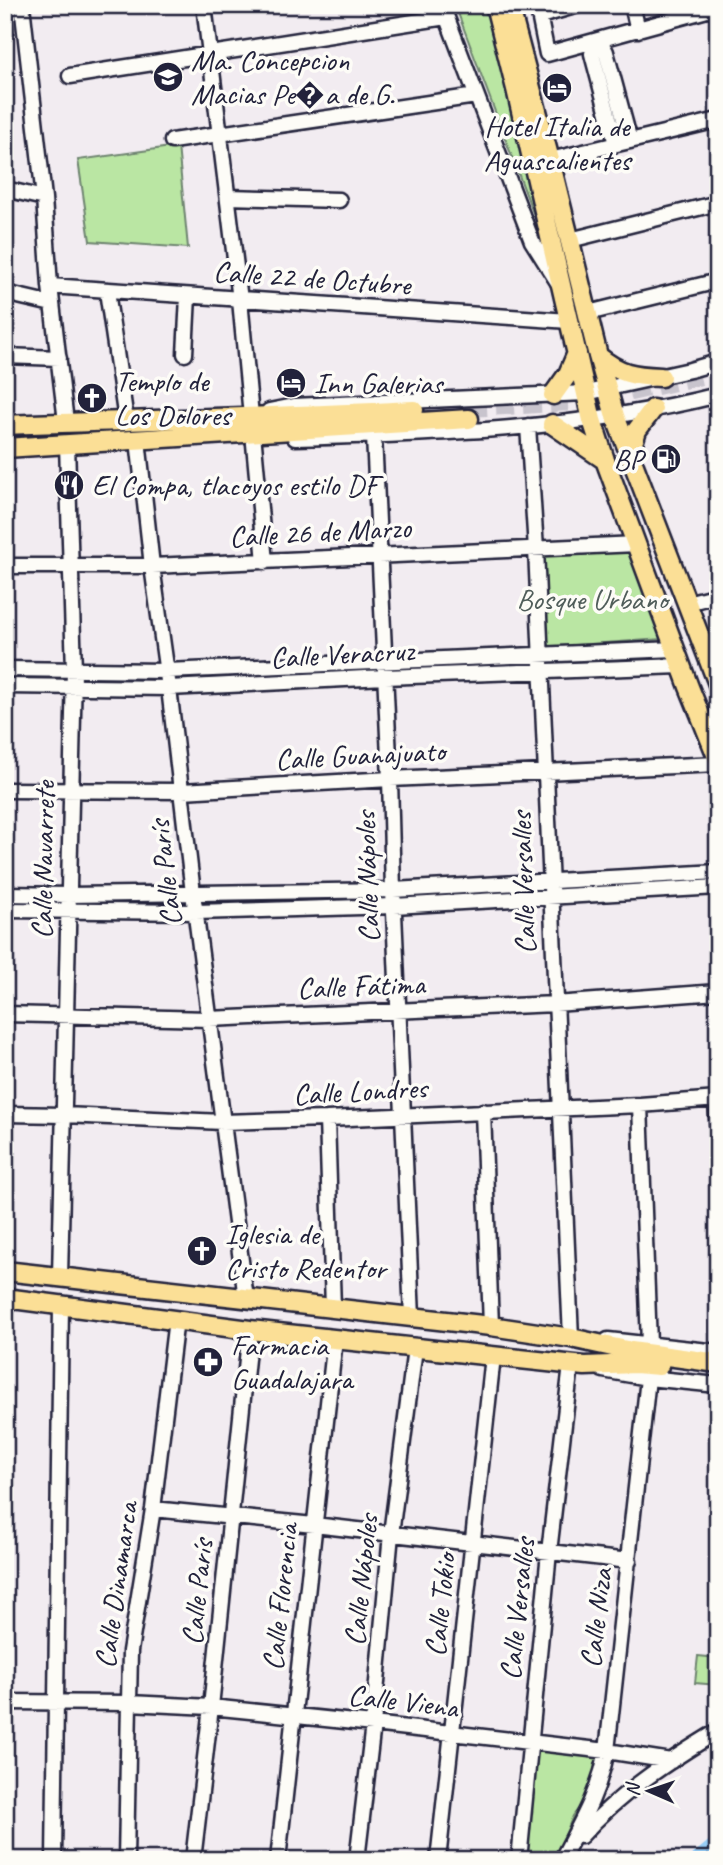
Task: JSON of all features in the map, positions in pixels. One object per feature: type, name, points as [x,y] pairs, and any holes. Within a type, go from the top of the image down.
[{"type":"main road","points":[[495,5],[592,420],[718,762]]},
{"type":"main road","points":[[509,5],[615,416],[718,684]]},
{"type":"main road","points":[[519,5],[531,52],[533,96]]},
{"type":"main road","points":[[553,395],[568,374],[577,353]]},
{"type":"main road","points":[[598,356],[609,365],[630,375],[661,377]]},
{"type":"main road","points":[[629,456],[637,430],[653,409]]},
{"type":"main road","points":[[5,425],[126,420],[255,424],[469,413]]},
{"type":"main road","points":[[5,448],[138,440],[255,424]]},
{"type":"main road","points":[[552,424],[605,460]]},
{"type":"main road","points":[[5,1271],[491,1326],[578,1339],[631,1351],[718,1363]]},
{"type":"main road","points":[[5,1298],[250,1330],[415,1348],[578,1365],[636,1364],[718,1374]]},
{"type":"street","points":[[22,5],[65,422]]},
{"type":"street","points":[[204,5],[255,424],[265,562]]},
{"type":"street","points":[[578,5],[538,11],[547,54],[638,30],[692,9],[718,7]]},
{"type":"street","points":[[632,5],[638,30]]},
{"type":"street","points":[[70,76],[211,55],[444,11],[532,241],[562,288]]},
{"type":"street","points":[[597,48],[604,48],[606,52],[623,143],[592,54],[597,48]]},
{"type":"street","points":[[172,141],[476,96]]},
{"type":"street","points":[[550,160],[718,120]]},
{"type":"street","points":[[5,188],[44,198]]},
{"type":"street","points":[[228,197],[339,200]]},
{"type":"street","points":[[570,240],[718,203]]},
{"type":"street","points":[[588,313],[718,281]]},
{"type":"street","name":"Calle 22 de Octubre","points":[[50,286],[569,321]]},
{"type":"street","points":[[107,291],[126,420]]},
{"type":"street","points":[[5,293],[52,304]]},
{"type":"street","points":[[185,354],[188,296]]},
{"type":"street","points":[[5,356],[59,358]]},
{"type":"street","points":[[255,424],[274,409],[293,405],[586,393],[718,362]]},
{"type":"street","points":[[255,424],[278,437],[374,436],[592,420],[718,395]]},
{"type":"street","name":"Calle Versalles","points":[[528,426],[536,549],[560,1108],[578,1339]]},
{"type":"street","name":"Calle Nápoles","points":[[374,436],[412,1317]]},
{"type":"street","name":"Calle París","points":[[138,440],[246,1299]]},
{"type":"street","name":"Calle Navarrete","points":[[60,1277],[74,688],[67,444]]},
{"type":"street","name":"Calle 26 de Marzo","points":[[5,566],[152,566],[637,544]]},
{"type":"street","points":[[687,603],[718,595]]},
{"type":"street","name":"Calle Veracruz","points":[[5,669],[167,671],[675,649]]},
{"type":"street","name":"Calle Veracruz","points":[[5,686],[169,688],[681,666]]},
{"type":"street","name":"Calle Guanajuato","points":[[5,790],[182,791],[718,762]]},
{"type":"street","points":[[5,894],[393,890],[718,872]]},
{"type":"street","points":[[5,910],[196,912],[394,905],[718,887]]},
{"type":"street","name":"Calle Fátima","points":[[5,1014],[209,1019],[555,1004],[718,992]]},
{"type":"street","points":[[717,1099],[718,1135]]},
{"type":"street","name":"Calle Londres","points":[[5,1114],[223,1122],[640,1105],[717,1099]]},
{"type":"street","points":[[640,1105],[649,1344]]},
{"type":"street","points":[[483,1111],[491,1326]]},
{"type":"street","points":[[327,1119],[332,1308]]},
{"type":"street","points":[[54,1860],[61,1305]]},
{"type":"street","name":"Calle Dinamarca","points":[[127,1860],[130,1651],[153,1509],[176,1319]]},
{"type":"street","name":"Calle París","points":[[193,1860],[250,1330]]},
{"type":"street","name":"Calle Florencia","points":[[278,1860],[335,1339]]},
{"type":"street","points":[[578,1339],[609,1339],[718,1352]]},
{"type":"street","name":"Calle Nápoles","points":[[358,1860],[391,1534],[415,1348]]},
{"type":"street","name":"Calle Tokio","points":[[438,1860],[493,1356]]},
{"type":"street","points":[[578,1365],[649,1378],[718,1385]]},
{"type":"street","name":"Calle Versalles","points":[[519,1860],[549,1552],[578,1365]]},
{"type":"street","name":"Calle Niza","points":[[562,1857],[593,1799],[602,1777],[607,1751],[649,1378]]},
{"type":"street","points":[[153,1509],[629,1561]]},
{"type":"street","name":"Calle Viena","points":[[5,1702],[211,1707],[607,1751],[671,1761]]},
{"type":"street","points":[[562,1857],[594,1821],[671,1761],[718,1731]]},
{"type":"green space","points":[[477,5],[489,5],[544,242],[458,13]]},
{"type":"green space","points":[[178,146],[188,248],[90,241],[78,160]]},
{"type":"green space","name":"Bosque Urbano","points":[[629,552],[663,639],[546,647],[542,556]]},
{"type":"green space","points":[[698,1656],[718,1658],[718,1685],[695,1683]]},
{"type":"green space","points":[[535,1749],[600,1755],[584,1801],[573,1816],[560,1847],[550,1860],[524,1860]]},
{"type":"waterway","points":[[700,1860],[718,1845]]},
{"type":"tunnel","points":[[469,408],[591,401],[718,372]]},
{"type":"place","name":"Ma. Concepcion Macias Pe�a de G.","points":[[168,77]]},
{"type":"place","name":"Hotel Italia de Aguascalientes","points":[[557,88]]},
{"type":"place","name":"Inn Galerias","points":[[291,383]]},
{"type":"place","name":"Templo de Los Dolores","points":[[92,398]]},
{"type":"place","name":"BP","points":[[666,459]]},
{"type":"place","name":"El Compa, tlacoyos estilo DF","points":[[69,485]]},
{"type":"place","name":"Iglesia de Cristo Redentor","points":[[202,1251]]},
{"type":"place","name":"Farmacia Guadalajara","points":[[208,1362]]}]
